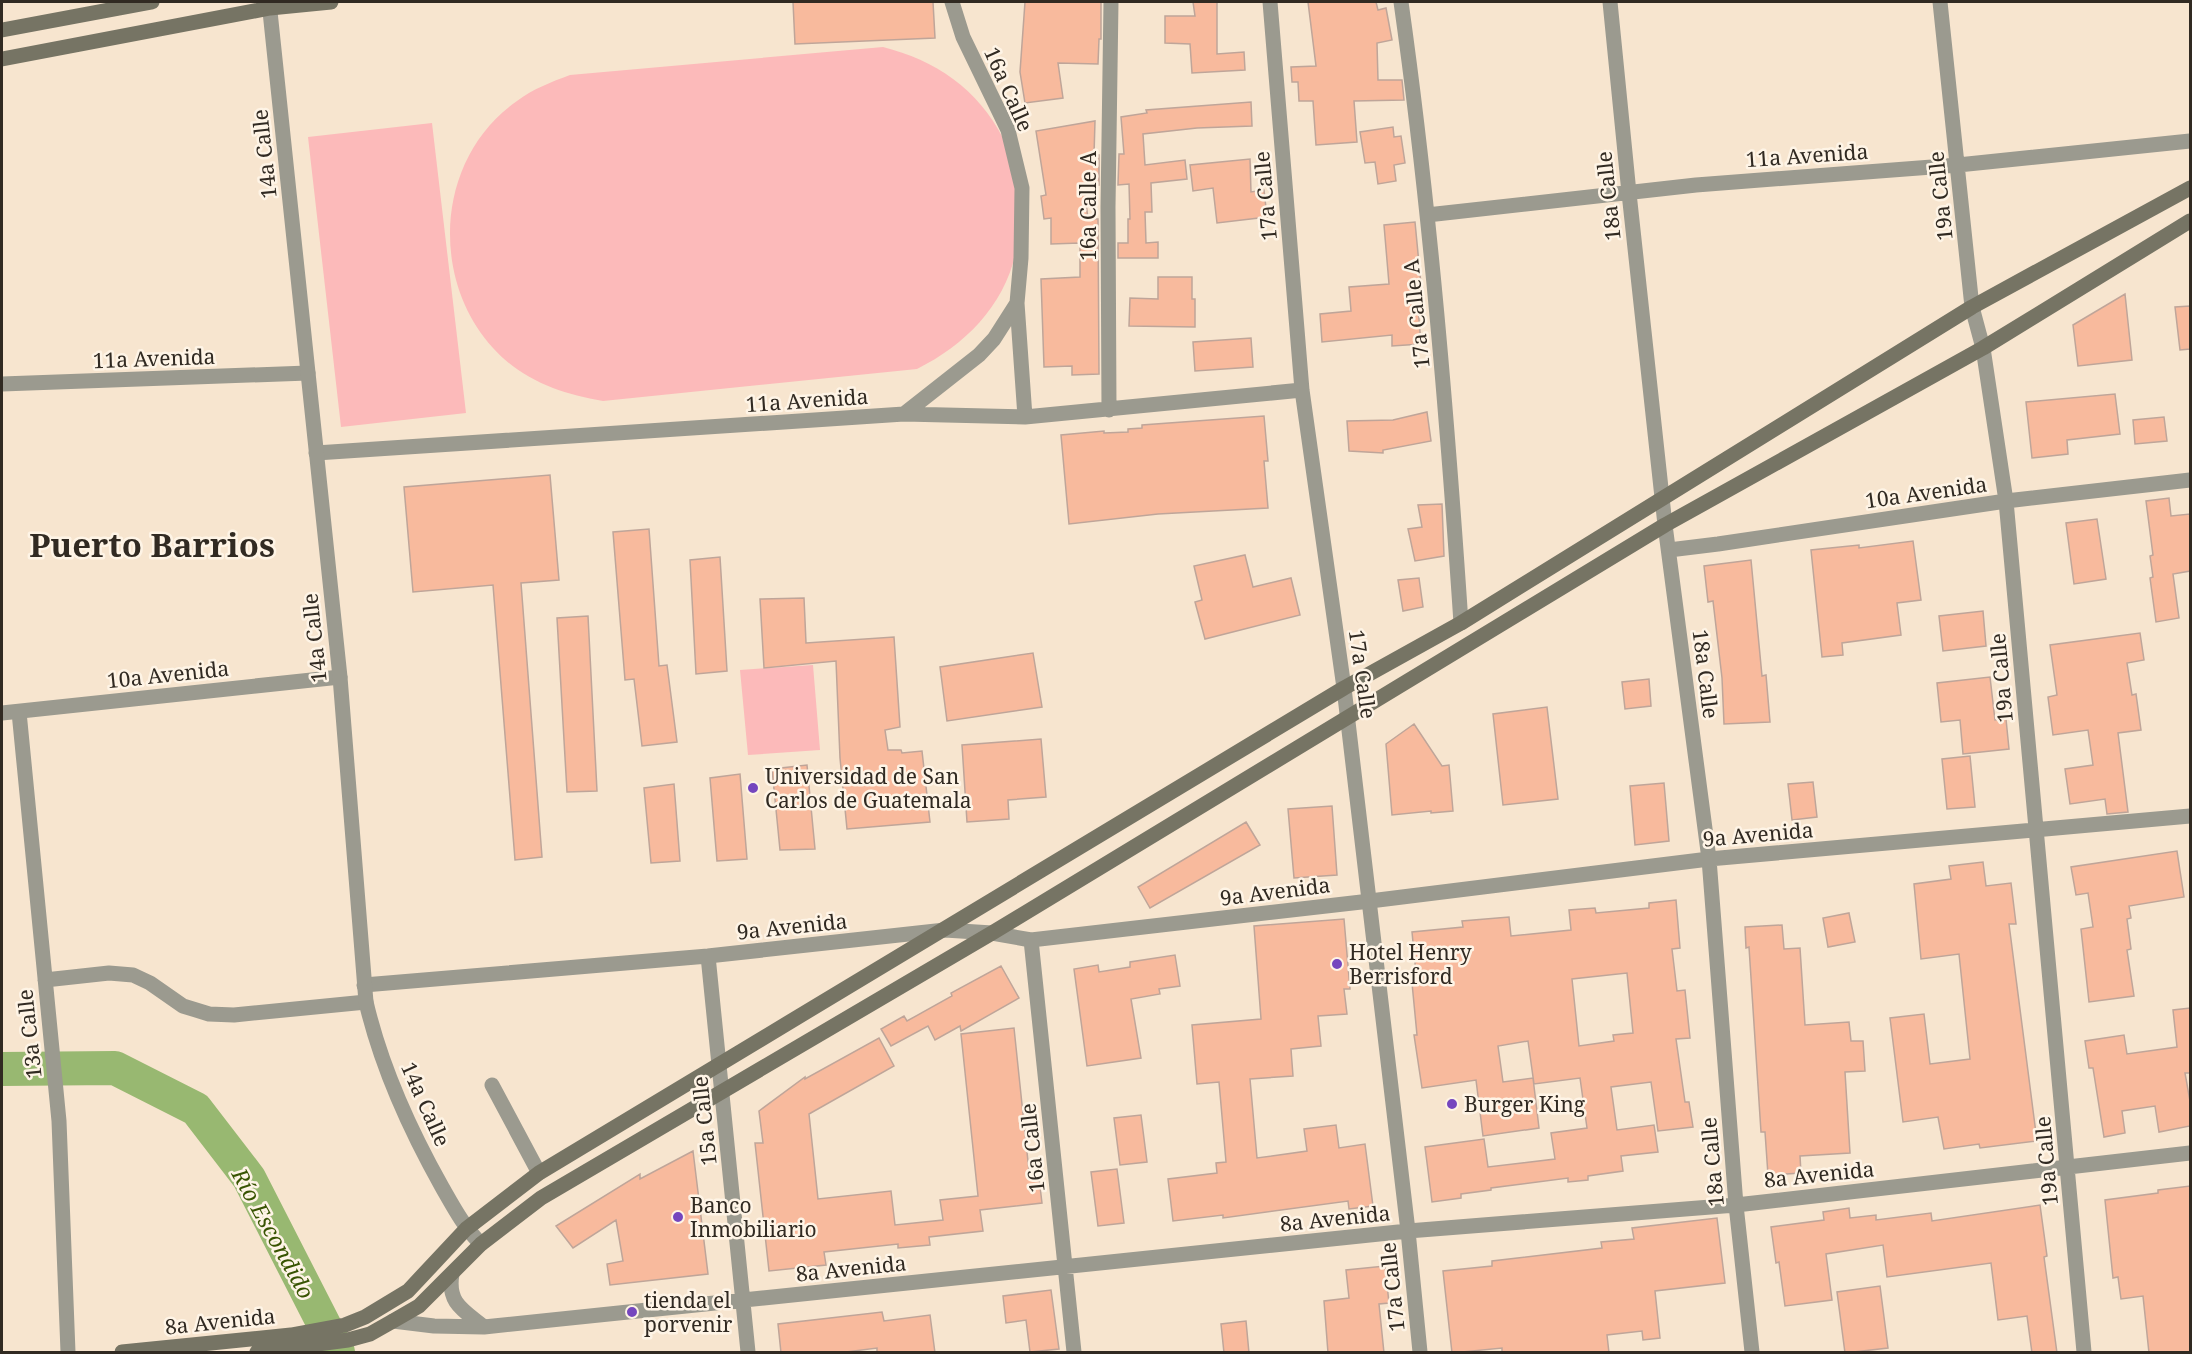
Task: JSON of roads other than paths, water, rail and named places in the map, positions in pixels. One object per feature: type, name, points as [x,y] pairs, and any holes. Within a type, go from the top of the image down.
[{"type":"main road","points":[[2,30],[152,2]]},
{"type":"main road","points":[[2,59],[270,5],[331,2]]},
{"type":"main road","name":"8a Avenida","points":[[347,1332],[365,1317],[408,1291],[466,1229],[539,1173],[650,1104],[719,1066],[1344,688],[1461,623],[1972,307],[2190,188]]},
{"type":"main road","name":"8a Avenida","points":[[122,1353],[282,1343],[347,1332],[370,1334],[419,1306],[481,1244],[541,1198],[992,933],[1665,525],[1983,348],[2190,221]]},
{"type":"main road","name":"8a Avenida","points":[[257,1353],[282,1343]]},
{"type":"street","name":"16a Calle","points":[[952,2],[963,37],[1008,130],[1022,188],[1021,258],[1017,303],[1025,417]]},
{"type":"street","name":"16a Calle A","points":[[1109,410],[1108,207],[1111,2]]},
{"type":"street","name":"17a Calle","points":[[1270,2],[1302,390],[1344,688],[1408,1231],[1420,1353]]},
{"type":"street","name":"17a Calle A","points":[[1401,2],[1427,216],[1445,397],[1461,623]]},
{"type":"street","name":"18a Calle","points":[[1611,2],[1665,525],[1709,859],[1736,1204],[1752,1353]]},
{"type":"street","name":"19a Calle","points":[[1940,2],[1972,307],[1983,348],[2006,501],[2084,1353]]},
{"type":"street","name":"14a Calle","points":[[270,5],[340,677],[366,1002],[374,1036],[413,1132],[466,1229],[481,1244]]},
{"type":"street","name":"11a Avenida","points":[[1427,216],[1696,185],[1958,165],[2190,141]]},
{"type":"street","name":"16a Calle","points":[[904,414],[979,355],[994,339],[1017,303]]},
{"type":"street","name":"11a Avenida","points":[[2,384],[308,373]]},
{"type":"street","name":"11a Avenida","points":[[316,453],[904,414],[1025,417],[1302,390]]},
{"type":"street","name":"10a Avenida","points":[[1669,550],[2006,501],[2190,480]]},
{"type":"street","name":"10a Avenida","points":[[2,713],[340,677]]},
{"type":"street","name":"13a Calle","points":[[19,712],[59,1120],[68,1353]]},
{"type":"street","name":"9a Avenida","points":[[364,985],[708,956],[945,930],[992,933],[1031,940],[1709,859],[2190,816]]},
{"type":"street","name":"16a Calle","points":[[1031,940],[1074,1353]]},
{"type":"street","name":"15a Calle","points":[[708,956],[748,1353]]},
{"type":"street","points":[[46,987],[109,973],[133,975],[150,983],[183,1006],[209,1014],[234,1015],[366,1002]]},
{"type":"street","points":[[492,1085],[539,1173]]},
{"type":"street","name":"8a Avenida","points":[[393,1321],[434,1326],[484,1327],[1408,1231],[1736,1204],[2190,1153]]},
{"type":"street","points":[[452,1274],[450,1287],[456,1304],[484,1327]]},
{"type":"waterway","name":"Río Escondido","points":[[2,1069],[115,1068],[196,1109],[249,1178],[338,1352]]},
{"type":"place","name":"Universidad de San Carlos de Guatemala","points":[[753,788]]},
{"type":"place","name":"Hotel Henry Berrisford","points":[[1337,964]]},
{"type":"place","name":"Burger King","points":[[1452,1104]]},
{"type":"place","name":"Banco Inmobiliario","points":[[678,1217]]},
{"type":"place","name":"tienda el porvenir","points":[[632,1312]]},
{"type":"district","name":"Puerto Barrios","points":[[152,544]]}]
